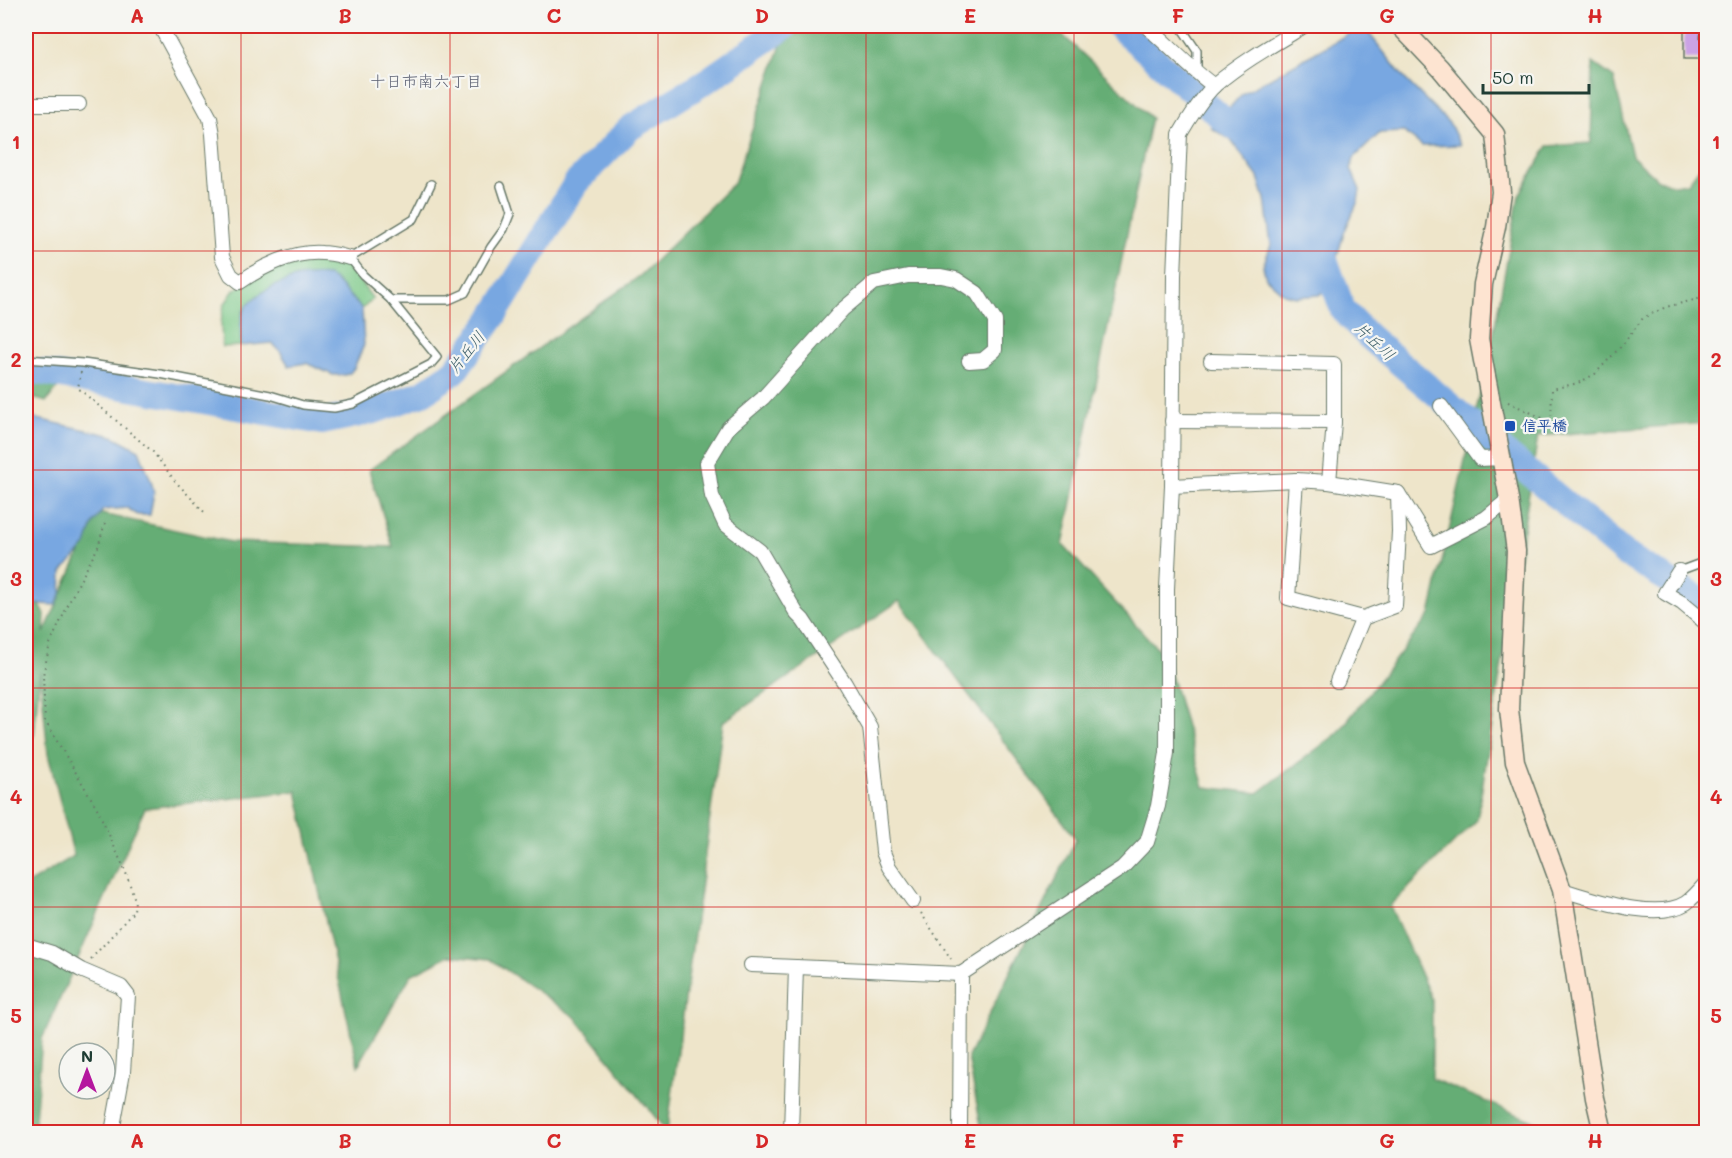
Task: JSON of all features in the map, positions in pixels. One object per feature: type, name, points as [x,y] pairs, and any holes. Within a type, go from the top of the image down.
[{"type":"street","points":[[160,26],[210,118],[222,257],[231,275],[240,282],[278,260],[321,252],[350,258]]},
{"type":"street","points":[[1146,26],[1197,74],[1214,86]]},
{"type":"street","points":[[751,965],[961,974],[1122,868],[1147,842],[1158,806],[1167,753],[1167,589],[1172,486],[1174,276],[1180,134],[1214,86],[1260,53],[1304,26]]},
{"type":"street","points":[[1400,26],[1440,68],[1495,134],[1501,192],[1496,227],[1483,284],[1479,339],[1502,458],[1516,550],[1509,709],[1515,762],[1562,890],[1595,1098],[1603,1132]]},
{"type":"street","points":[[26,104],[79,104]]},
{"type":"street","points":[[913,901],[889,867],[883,852],[870,728],[844,682],[797,614],[760,550],[724,524],[712,496],[707,463],[728,428],[763,398],[842,310],[874,283],[908,276],[942,276],[956,279],[977,293],[995,321],[995,350],[983,360],[969,361]]},
{"type":"street","points":[[1211,361],[1335,364],[1334,423],[1329,482]]},
{"type":"street","points":[[1440,406],[1480,459],[1502,458]]},
{"type":"street","points":[[1172,421],[1334,423]]},
{"type":"street","points":[[1172,486],[1296,480],[1329,482],[1398,493],[1431,546],[1486,518],[1509,499]]},
{"type":"street","points":[[1296,480],[1288,598],[1363,618],[1395,606],[1399,531],[1398,493]]},
{"type":"street","points":[[1679,571],[1665,593],[1707,623]]},
{"type":"street","points":[[1337,681],[1363,618]]},
{"type":"street","points":[[1562,890],[1634,909],[1667,909],[1685,903],[1707,884]]},
{"type":"street","points":[[26,945],[52,953],[81,970],[121,987],[128,996],[123,1072],[112,1132]]},
{"type":"street","points":[[791,1132],[796,967]]},
{"type":"street","points":[[960,1132],[961,974]]},
{"type":"lane","points":[[1180,26],[1197,51],[1197,74]]},
{"type":"lane","points":[[26,359],[83,363],[160,374],[270,395],[303,405],[334,408],[353,404],[431,364],[437,357],[392,300],[363,275],[350,258],[414,219],[430,184]]},
{"type":"lane","points":[[392,300],[449,300],[465,293],[504,229],[510,214],[501,186]]},
{"type":"lane","points":[[1679,571],[1707,561]]},
{"type":"path","points":[[1489,394],[1551,422],[1552,389],[1578,383],[1595,374],[1643,318],[1666,307],[1707,297]]},
{"type":"path","points":[[81,371],[78,388],[153,452],[207,515]]},
{"type":"path","points":[[81,970],[134,911],[135,900],[126,873],[97,808],[45,721],[43,675],[50,644],[98,547],[105,523]]},
{"type":"path","points":[[913,901],[961,974]]},
{"type":"green space","points":[[807,26],[1053,26],[1151,118],[1063,545],[1166,658],[1204,787],[1258,793],[1338,733],[1430,615],[1493,336],[1519,195],[1548,146],[1591,143],[1593,63],[1614,78],[1632,156],[1658,180],[1674,185],[1688,183],[1706,159],[1706,423],[1538,436],[1477,820],[1390,906],[1432,1000],[1432,1079],[1560,1132],[982,1132],[968,1057],[1076,839],[899,601],[723,722],[667,1132],[575,1017],[490,959],[450,955],[411,975],[358,1066],[297,791],[145,808],[42,1039],[34,1132],[26,1132],[26,885],[74,856],[48,754],[40,672],[34,735],[26,743],[26,606],[39,604],[45,614],[44,633],[98,513],[231,542],[393,547],[369,470],[641,275],[734,183],[781,45]]},
{"type":"green space","points":[[330,257],[347,264],[373,299],[362,309],[334,279],[243,311],[241,346],[222,347],[221,323],[224,305],[234,290],[279,263]]},
{"type":"green space","points":[[26,382],[61,384],[46,402],[26,396]]},
{"type":"water","points":[[1365,26],[1405,79],[1450,124],[1460,145],[1422,146],[1404,132],[1380,133],[1354,158],[1351,169],[1360,190],[1358,201],[1344,233],[1328,287],[1319,295],[1296,297],[1284,294],[1266,278],[1263,266],[1271,245],[1265,199],[1258,177],[1230,139],[1211,128],[1242,94]]},
{"type":"water","points":[[317,275],[334,279],[362,309],[364,345],[350,373],[333,375],[306,363],[289,366],[272,343],[241,346],[242,317],[246,306],[252,300],[283,282],[298,277]]},
{"type":"water","points":[[33,418],[113,436],[139,450],[154,492],[150,515],[137,515],[127,508],[103,510],[93,524],[86,545],[62,572],[61,594],[56,605],[26,606],[26,424]]},
{"type":"building","points":[[1684,29],[1701,30],[1700,38],[1707,38],[1707,59],[1684,59]]},
{"type":"waterway","name":"片丘川","points":[[26,372],[39,372],[322,422],[374,411],[423,393],[455,371],[492,319],[576,183],[630,128],[711,78],[786,26]]},
{"type":"waterway","name":"片丘川","points":[[1118,26],[1223,119],[1249,137]]},
{"type":"waterway","name":"片丘川","points":[[1320,246],[1343,310],[1368,336],[1625,554],[1706,603]]},
{"type":"place","name":"信平橋","points":[[1510,426]]},
{"type":"district","name":"十日市南六丁目","points":[[426,81]]}]
